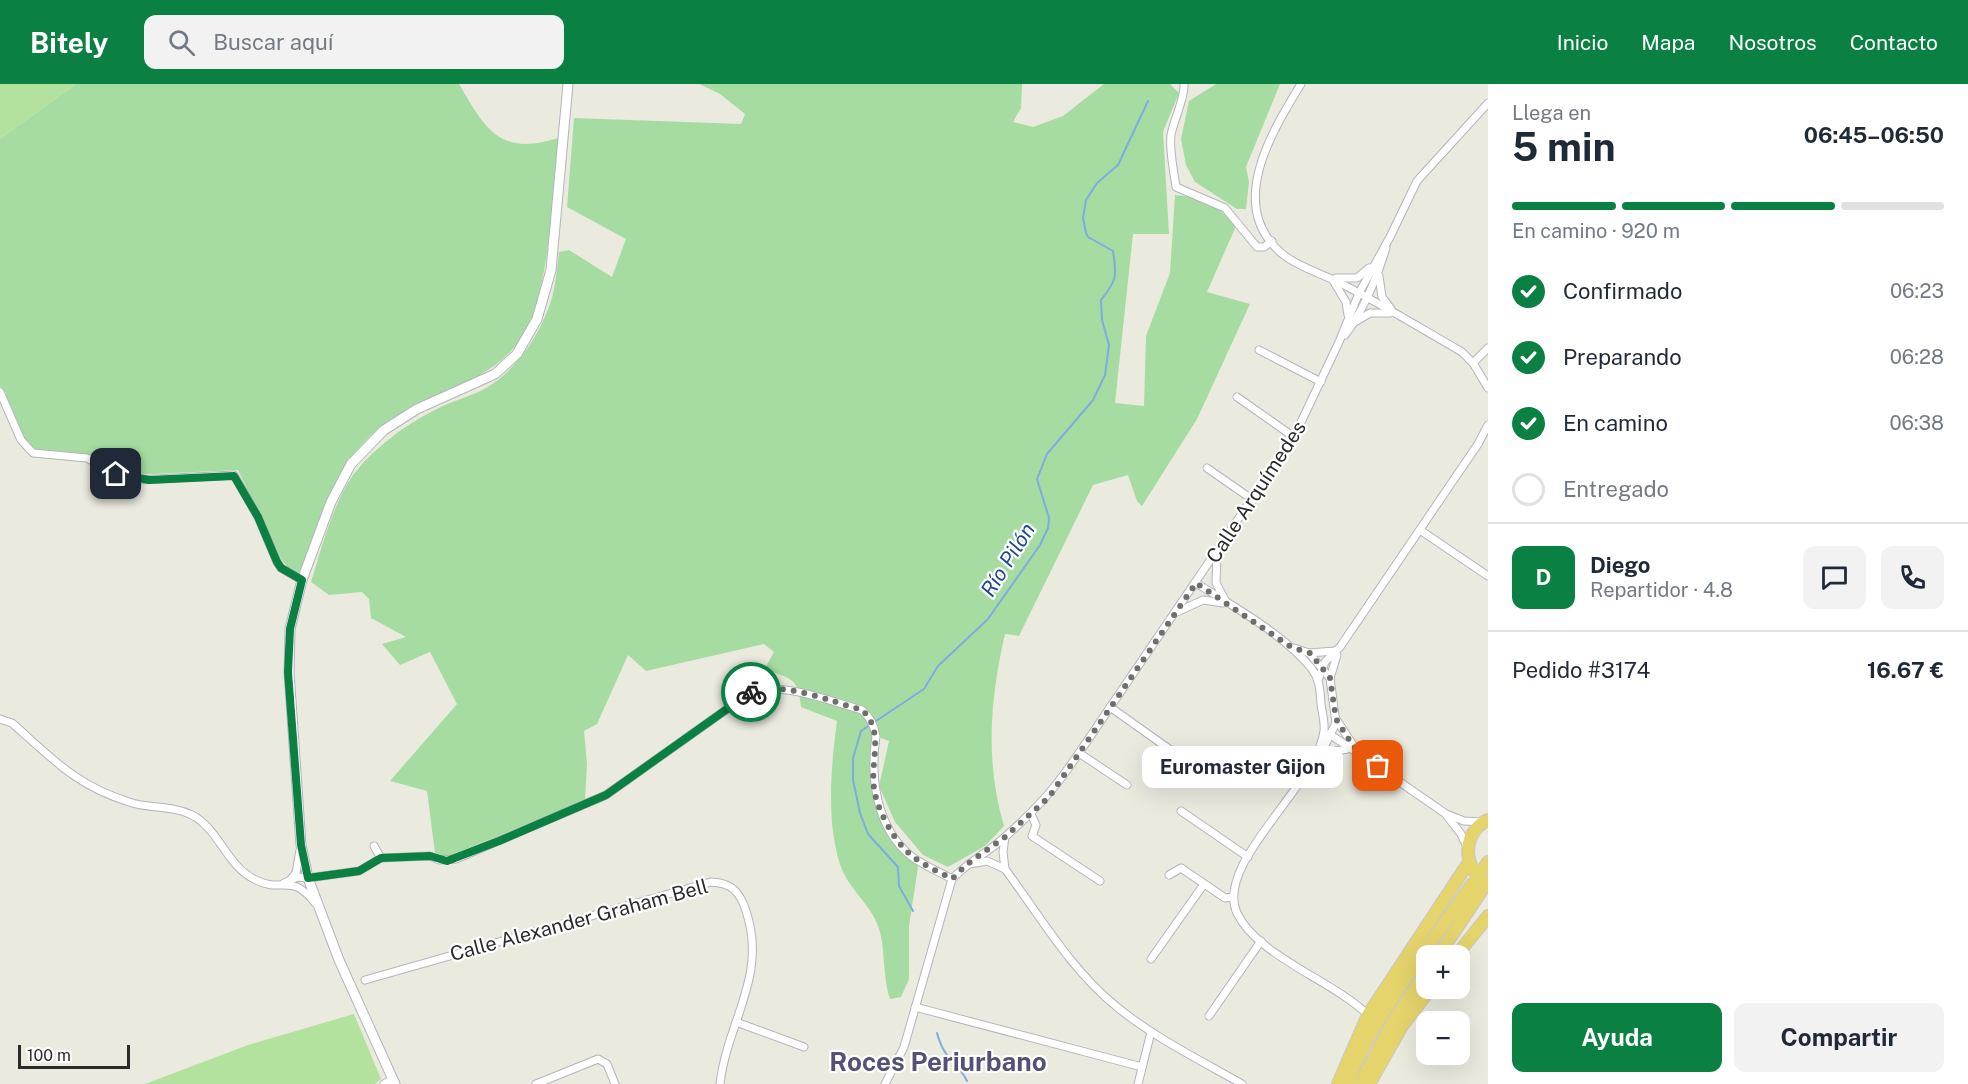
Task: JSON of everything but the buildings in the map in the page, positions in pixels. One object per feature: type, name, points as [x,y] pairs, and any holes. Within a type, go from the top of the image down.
[{"type":"highway","points":[[1481,886],[1469,862],[1467,848],[1470,838],[1486,820]]},
{"type":"highway","points":[[1338,1084],[1368,1015],[1469,862]]},
{"type":"highway","points":[[1445,945],[1481,886]]},
{"type":"highway","points":[[1347,1084],[1354,1065],[1386,1011],[1481,886]]},
{"type":"highway","points":[[1465,945],[1488,916]]},
{"type":"highway","points":[[1360,1084],[1395,1018],[1416,987]]},
{"type":"highway","points":[[1369,1084],[1402,1026],[1423,999]]},
{"type":"street","points":[[384,1084],[394,1081],[316,905],[301,845],[288,672],[290,629],[302,580],[331,502],[351,464],[371,441],[417,410],[495,374],[517,354],[532,329],[551,270],[567,122],[568,84]]},
{"type":"street","points":[[1184,84],[1185,92],[1177,110],[1171,138],[1176,187],[1225,208],[1257,247],[1264,247],[1272,241]]},
{"type":"street","points":[[1301,84],[1260,164],[1255,186],[1254,206],[1264,229],[1285,256],[1362,295],[1461,352],[1473,363],[1488,388]]},
{"type":"street","name":"Calle Arquímedes","points":[[1346,334],[1373,264],[1390,237],[1423,172],[1488,103]]},
{"type":"street","name":"Calle Arquímedes","points":[[1362,295],[1380,269],[1390,237]]},
{"type":"street","name":"Calle Arquímedes","points":[[1339,342],[1346,334],[1381,252]]},
{"type":"street","points":[[1330,278],[1356,278],[1373,264]]},
{"type":"street","points":[[1380,269],[1378,282],[1382,297],[1394,314]]},
{"type":"street","points":[[1330,278],[1346,302],[1351,321],[1370,313],[1394,314]]},
{"type":"street","name":"Calle Arquímedes","points":[[885,1084],[904,1047],[952,879],[966,865],[1005,837],[1049,797],[1294,437],[1351,321]]},
{"type":"street","points":[[1473,363],[1488,348]]},
{"type":"street","points":[[1259,350],[1321,382]]},
{"type":"street","points":[[0,392],[21,440],[33,453],[87,458],[116,474],[136,480],[234,476],[258,517],[277,562],[281,568],[302,580]]},
{"type":"street","points":[[1237,397],[1294,437]]},
{"type":"street","points":[[1315,761],[1324,729],[1318,680],[1323,668],[1420,530],[1488,425]]},
{"type":"street","points":[[1207,468],[1253,500]]},
{"type":"street","points":[[1420,530],[1488,576]]},
{"type":"street","points":[[1217,552],[1216,583],[1228,604]]},
{"type":"street","points":[[1196,583],[1291,647],[1318,680]]},
{"type":"street","points":[[1173,616],[1185,607],[1203,600],[1228,604]]},
{"type":"street","points":[[1291,647],[1310,653],[1337,651]]},
{"type":"street","points":[[1337,651],[1330,678],[1336,719],[1351,748]]},
{"type":"street","points":[[1310,653],[1330,678]]},
{"type":"street","points":[[1299,655],[1316,667],[1323,668]]},
{"type":"street","points":[[0,719],[12,723],[85,785],[132,803],[178,810],[193,816],[205,825],[238,866],[255,880],[273,885],[359,871],[381,858],[430,856],[439,860],[456,859],[596,800],[657,761],[744,697],[758,689],[774,688],[862,710],[868,716],[875,727],[874,792],[896,840],[919,861],[952,879]]},
{"type":"street","points":[[1110,707],[1172,751]]},
{"type":"street","points":[[1336,719],[1331,736],[1239,871],[1233,897],[1243,924],[1251,934],[1368,1015]]},
{"type":"street","points":[[1324,729],[1446,814],[1464,821],[1486,820]]},
{"type":"street","points":[[1322,738],[1331,736]]},
{"type":"street","points":[[1315,761],[1329,752],[1351,748]]},
{"type":"street","points":[[1079,753],[1127,785]]},
{"type":"street","points":[[1180,811],[1248,857]]},
{"type":"street","points":[[1031,814],[1036,825],[1032,836],[1100,881]]},
{"type":"street","points":[[1446,814],[1461,834],[1467,848]]},
{"type":"street","points":[[1005,837],[1005,869]]},
{"type":"street","points":[[289,882],[296,873],[301,845]]},
{"type":"street","points":[[374,846],[381,858]]},
{"type":"street","points":[[966,865],[987,861],[1005,869],[1080,971],[1116,1007],[1151,1032],[1242,1084]]},
{"type":"street","points":[[1169,875],[1180,868],[1225,898],[1233,897]]},
{"type":"street","points":[[289,882],[305,891],[316,905]]},
{"type":"street","name":"Calle Alexander Graham Bell","points":[[365,980],[711,882],[722,882],[735,888],[741,897],[750,921],[754,953],[752,975],[723,1064],[720,1084]]},
{"type":"street","points":[[1151,959],[1204,884]]},
{"type":"street","points":[[1209,1016],[1261,941]]},
{"type":"street","points":[[915,1006],[1142,1067]]},
{"type":"street","points":[[736,1022],[804,1047]]},
{"type":"street","points":[[1138,1084],[1151,1032]]},
{"type":"street","points":[[536,1084],[598,1059],[607,1064],[615,1084]]},
{"type":"green space","points":[[0,84],[76,84],[0,139]]},
{"type":"green space","points":[[76,84],[459,84],[478,115],[498,136],[510,142],[524,144],[561,137],[548,249],[541,286],[533,317],[519,342],[501,360],[481,374],[412,407],[390,420],[369,437],[345,467],[335,484],[300,574],[288,568],[281,559],[238,470],[131,475],[82,454],[33,449],[25,440],[6,393],[0,386],[0,139]]},
{"type":"green space","points":[[699,84],[1022,84],[1021,108],[1013,122],[1033,127],[1063,116],[1104,84],[1170,84],[1179,93],[1163,132],[1169,234],[1133,234],[1115,403],[1144,406],[1146,336],[1170,273],[1175,195],[1192,198],[1216,208],[1236,226],[1207,292],[1250,304],[1197,419],[1142,506],[1137,501],[1128,475],[1093,485],[1019,636],[1005,634],[996,682],[992,730],[994,778],[1004,826],[985,846],[948,867],[923,855],[895,822],[879,786],[889,741],[876,736],[873,786],[900,851],[919,861],[909,926],[909,979],[901,997],[890,999],[878,926],[871,912],[847,879],[837,855],[831,797],[837,721],[801,707],[798,689],[792,680],[765,668],[774,652],[764,644],[646,671],[628,655],[597,724],[584,731],[587,764],[585,800],[447,857],[435,853],[427,791],[390,781],[457,704],[430,652],[400,665],[382,644],[406,637],[371,618],[369,599],[362,592],[329,595],[311,582],[333,513],[353,475],[361,465],[413,422],[441,407],[480,391],[498,380],[527,349],[542,324],[552,298],[559,252],[569,250],[612,277],[626,239],[567,207],[574,118],[741,124],[745,114],[720,94]]},
{"type":"green space","points":[[1216,84],[1280,84],[1246,167],[1249,182],[1246,209],[1237,209],[1195,182],[1186,165],[1181,139],[1189,101]]},
{"type":"green space","points":[[354,1014],[381,1079],[375,1084],[145,1084],[248,1045]]},
{"type":"waterway","name":"Río Pilón","points":[[913,911],[899,886],[898,867],[868,834],[860,813],[853,780],[853,758],[861,731],[924,689],[938,666],[988,619],[1040,545],[1048,528],[1049,518],[1037,479],[1047,454],[1093,400],[1105,375],[1109,345],[1102,320],[1101,300],[1113,282],[1115,266],[1113,251],[1088,237],[1083,218],[1086,200],[1097,183],[1118,165],[1148,101]]},
{"type":"waterway","name":"Río Pilón","points":[[937,1033],[947,1055],[967,1081]]},
{"type":"way so far","points":[[751,692],[774,688],[862,710],[875,727],[874,792],[896,840],[910,855],[952,879],[966,865],[1005,837],[1049,797],[1196,583],[1291,647],[1310,653],[1330,678],[1336,719],[1353,746],[1378,766]]},
{"type":"place","name":"Euromaster Gijon","points":[[1378,766]]},
{"type":"district","name":"Roces Periurbano","points":[[938,1062]]},
{"type":"route","points":[[116,474],[136,480],[234,476],[238,479],[258,517],[277,562],[281,568],[302,580],[290,629],[288,672],[301,845],[308,878],[359,871],[381,858],[430,856],[447,861],[499,841],[606,795],[657,761],[751,692]]}]
